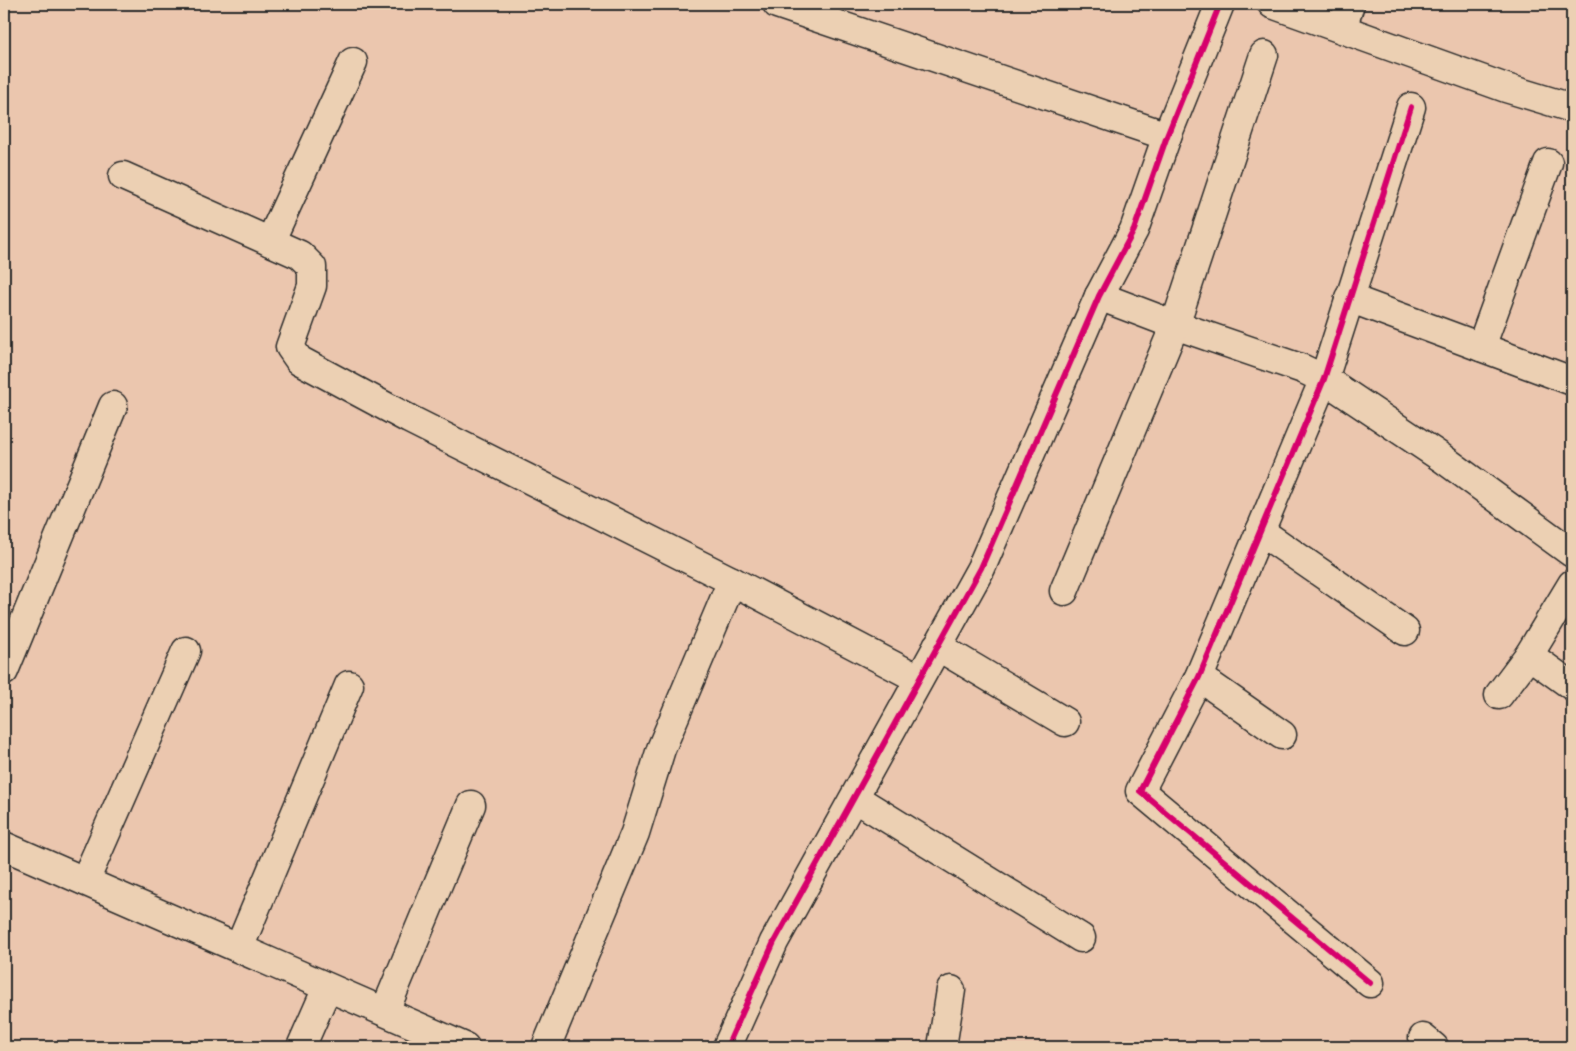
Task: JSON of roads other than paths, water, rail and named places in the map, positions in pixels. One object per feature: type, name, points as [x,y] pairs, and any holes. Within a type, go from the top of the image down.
[{"type":"street","points":[[777,4],[1167,136]]},
{"type":"street","points":[[727,1047],[774,942],[980,568],[1100,296],[1134,230],[1167,136],[1220,4]]},
{"type":"street","points":[[1272,4],[1351,11],[1506,88],[1572,108]]},
{"type":"street","points":[[1064,592],[1175,325],[1264,55]]},
{"type":"street","points":[[270,242],[353,62]]},
{"type":"street","points":[[1370,983],[1140,791],[1199,677],[1324,379],[1411,107]]},
{"type":"street","points":[[1481,347],[1548,163]]},
{"type":"street","points":[[123,176],[300,255],[312,266],[312,286],[290,347],[299,360],[409,419],[732,581],[919,679]]},
{"type":"street","points":[[1100,296],[1175,325],[1303,369],[1324,379],[1442,458],[1572,553]]},
{"type":"street","points":[[1349,298],[1572,381]]},
{"type":"street","points":[[4,672],[113,406]]},
{"type":"street","points":[[1260,531],[1405,631]]},
{"type":"street","points":[[546,1047],[635,833],[661,749],[732,581]]},
{"type":"street","points":[[1499,695],[1529,655],[1572,584]]},
{"type":"street","points":[[937,646],[1065,722]]},
{"type":"street","points":[[85,881],[186,651]]},
{"type":"street","points":[[1529,655],[1572,686]]},
{"type":"street","points":[[1199,677],[1282,735]]},
{"type":"street","points":[[239,948],[350,685]]},
{"type":"street","points":[[855,798],[1081,938]]},
{"type":"street","points":[[384,1011],[471,805]]},
{"type":"street","points":[[4,846],[465,1047]]},
{"type":"street","points":[[301,1047],[328,988]]},
{"type":"street","points":[[942,1047],[951,990]]}]
